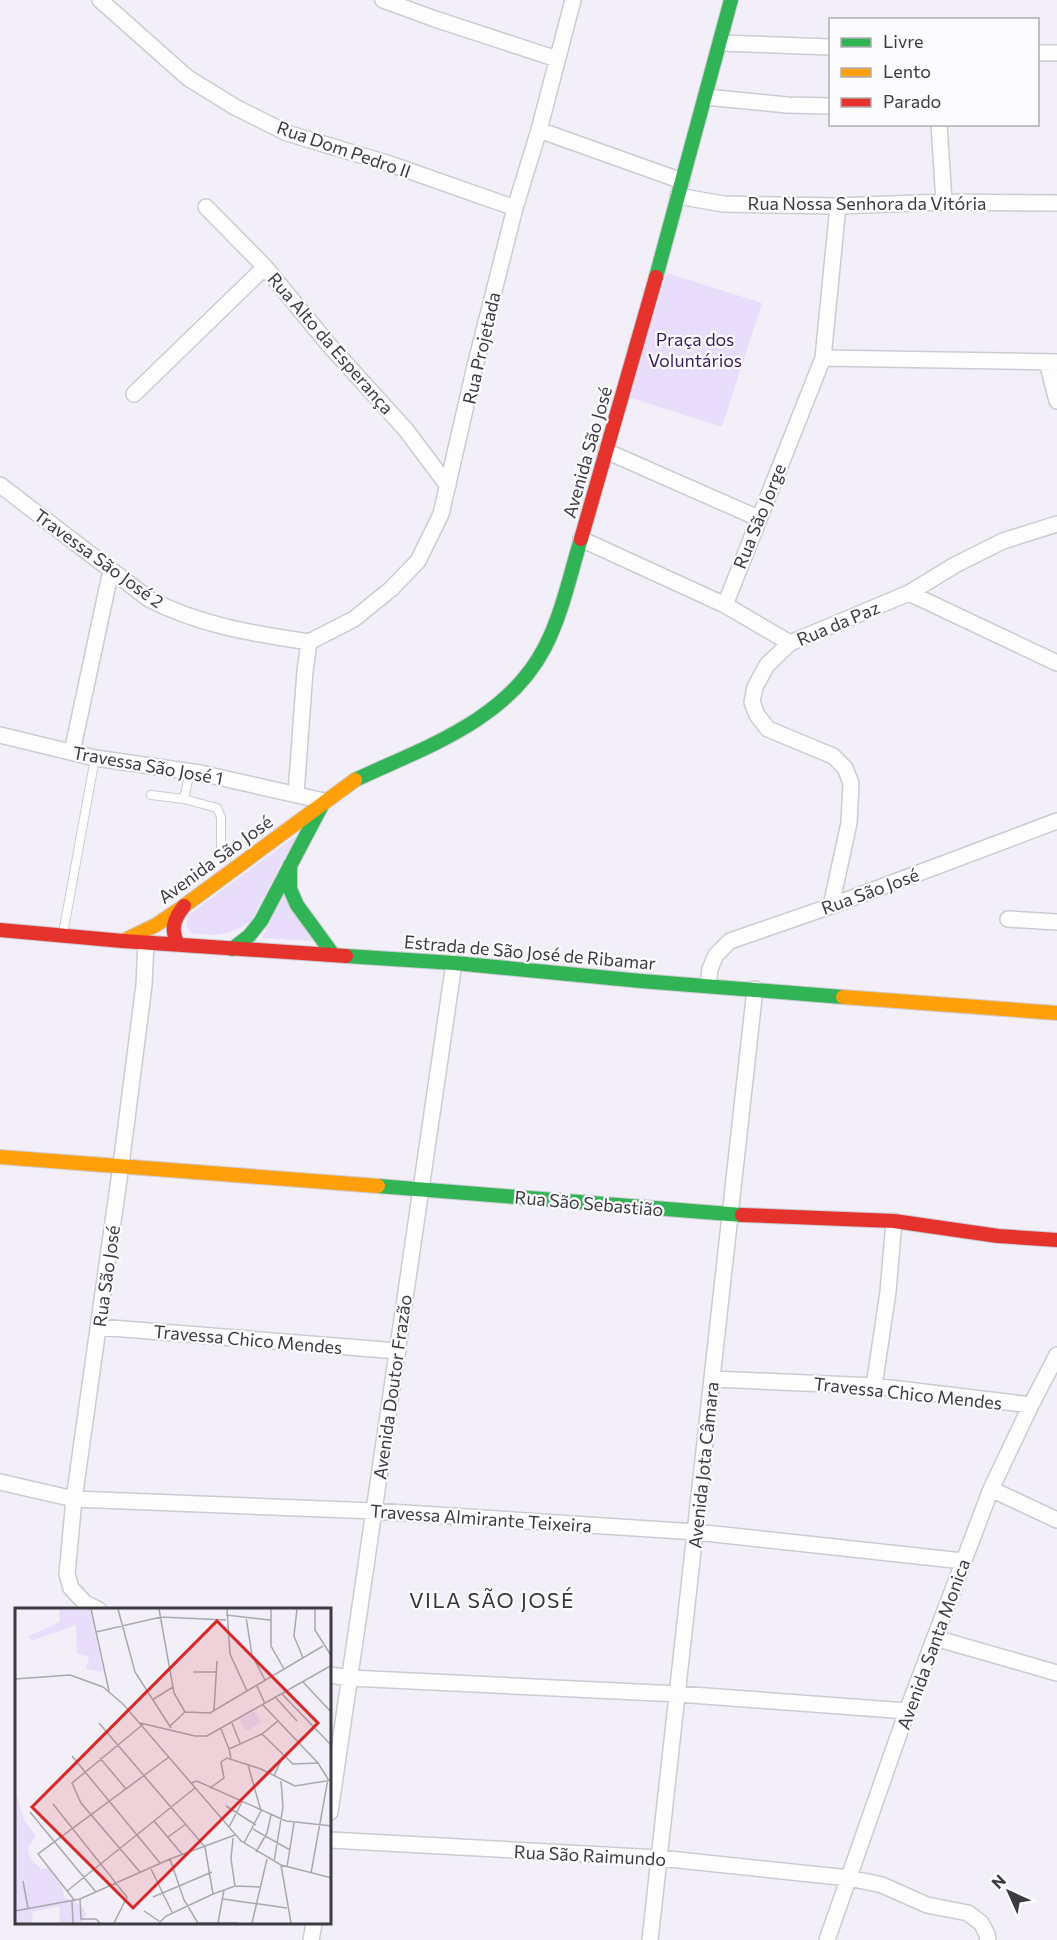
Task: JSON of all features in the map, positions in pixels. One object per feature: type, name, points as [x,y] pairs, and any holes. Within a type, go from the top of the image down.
[{"type":"street","name":"Rua Dom Pedro II","points":[[100,0],[188,78],[235,107],[287,133],[390,164],[515,208]]},
{"type":"street","points":[[383,0],[557,58]]},
{"type":"street","name":"Rua Projetada","points":[[309,642],[354,619],[392,589],[418,561],[441,514],[515,208],[539,130],[573,0]]},
{"type":"street","name":"Avenida São José","points":[[123,940],[156,924],[184,906],[324,801],[367,772],[478,721],[516,691],[531,671],[545,648],[556,620],[581,539],[706,97],[731,0]]},
{"type":"street","points":[[721,43],[829,47]]},
{"type":"street","points":[[1039,53],[1057,53]]},
{"type":"street","points":[[706,97],[787,105],[829,106]]},
{"type":"street","points":[[939,126],[944,202]]},
{"type":"street","name":"Rua Nossa Senhora da Vitória","points":[[539,130],[680,189],[723,204],[838,206],[944,202],[1057,203]]},
{"type":"street","name":"Rua São Jorge","points":[[725,605],[823,358],[838,206]]},
{"type":"street","name":"Rua Alto da Esperança","points":[[206,207],[265,267],[329,345],[406,430],[448,486]]},
{"type":"street","points":[[135,394],[265,267]]},
{"type":"street","points":[[823,358],[1052,362],[1057,401]]},
{"type":"street","points":[[606,451],[758,518]]},
{"type":"street","name":"Travessa São José 2","points":[[0,485],[150,599],[170,610],[217,626],[309,642]]},
{"type":"street","name":"Rua da Paz","points":[[831,906],[849,823],[851,783],[845,768],[833,756],[768,729],[757,715],[752,702],[755,687],[767,664],[790,643],[909,592],[955,565],[1004,541],[1057,524]]},
{"type":"street","points":[[581,539],[725,605],[790,643]]},
{"type":"street","points":[[72,752],[111,570]]},
{"type":"street","points":[[909,592],[1057,663]]},
{"type":"street","points":[[296,794],[304,671],[309,642]]},
{"type":"street","name":"Travessa São José 1","points":[[0,735],[94,758],[190,771],[324,801]]},
{"type":"street","name":"Avenida São José","points":[[232,948],[256,929],[324,801]]},
{"type":"street","name":"Rua São José","points":[[708,985],[710,969],[716,955],[730,941],[831,906],[1057,821]]},
{"type":"street","points":[[290,865],[290,890],[297,905],[332,953]]},
{"type":"street","points":[[178,944],[171,931],[172,924],[184,906]]},
{"type":"street","points":[[1008,920],[1057,922]]},
{"type":"street","name":"Estrada de São José de Ribamar","points":[[0,930],[232,948],[332,953],[1057,1012]]},
{"type":"street","name":"Rua São José","points":[[95,1608],[85,1603],[71,1588],[67,1574],[74,1499],[122,1165],[144,985],[147,942]]},
{"type":"street","name":"Avenida Doutor Frazão","points":[[332,1799],[454,963]]},
{"type":"street","name":"Avenida Jota Câmara","points":[[650,1940],[755,989]]},
{"type":"street","name":"Rua São Sebastião","points":[[0,1157],[730,1214],[894,1221],[998,1236],[1057,1240]]},
{"type":"street","points":[[874,1386],[888,1292],[894,1221]]},
{"type":"street","name":"Travessa Chico Mendes","points":[[99,1327],[398,1351]]},
{"type":"street","name":"Avenida Santa Monica","points":[[827,1940],[907,1711],[991,1489],[1057,1355]]},
{"type":"street","name":"Travessa Chico Mendes","points":[[712,1379],[874,1386],[1031,1405]]},
{"type":"street","name":"Travessa Almirante Teixeira","points":[[0,1482],[74,1499],[375,1511],[696,1533],[963,1561]]},
{"type":"street","points":[[991,1489],[1057,1520]]},
{"type":"street","points":[[935,1638],[1057,1673]]},
{"type":"street","points":[[332,1675],[678,1694],[907,1711]]},
{"type":"street","name":"Rua São Raimundo","points":[[332,1840],[659,1858],[849,1878],[882,1886],[927,1905],[968,1913],[981,1923],[987,1937]]},
{"type":"street","points":[[311,1940],[314,1925]]},
{"type":"lane","points":[[63,935],[94,758]]},
{"type":"lane","points":[[184,800],[190,771]]},
{"type":"lane","points":[[151,795],[217,808],[220,812],[221,853]]},
{"type":"green space","name":"Praça dos Voluntários","points":[[667,273],[762,303],[722,427],[628,397]]},
{"type":"green space","points":[[297,835],[251,921],[230,932],[216,935],[192,933],[187,928],[187,916]]},
{"type":"green space","points":[[284,892],[313,941],[262,938]]},
{"type":"traffic: fast","points":[[656,277],[731,0]]},
{"type":"traffic: fast","points":[[355,780],[462,729],[487,713],[529,673],[551,634],[581,539]]},
{"type":"traffic: fast","points":[[232,949],[249,936],[261,921],[321,807]]},
{"type":"traffic: fast","points":[[290,865],[290,889],[297,905],[332,953]]},
{"type":"traffic: fast","points":[[346,956],[454,963],[843,997]]},
{"type":"traffic: fast","points":[[378,1186],[742,1215]]},
{"type":"traffic: slow","points":[[123,941],[156,925],[184,906],[355,780]]},
{"type":"traffic: slow","points":[[843,997],[1057,1013]]},
{"type":"traffic: slow","points":[[0,1157],[378,1186]]},
{"type":"traffic: jam","points":[[581,539],[656,277]]},
{"type":"traffic: jam","points":[[178,944],[174,934],[174,924],[184,906]]},
{"type":"traffic: jam","points":[[0,930],[346,956]]},
{"type":"traffic: jam","points":[[742,1215],[894,1221],[998,1236],[1057,1240]]},
{"type":"district","name":"VILA SÃO JOSÉ","points":[[492,1599]]}]
